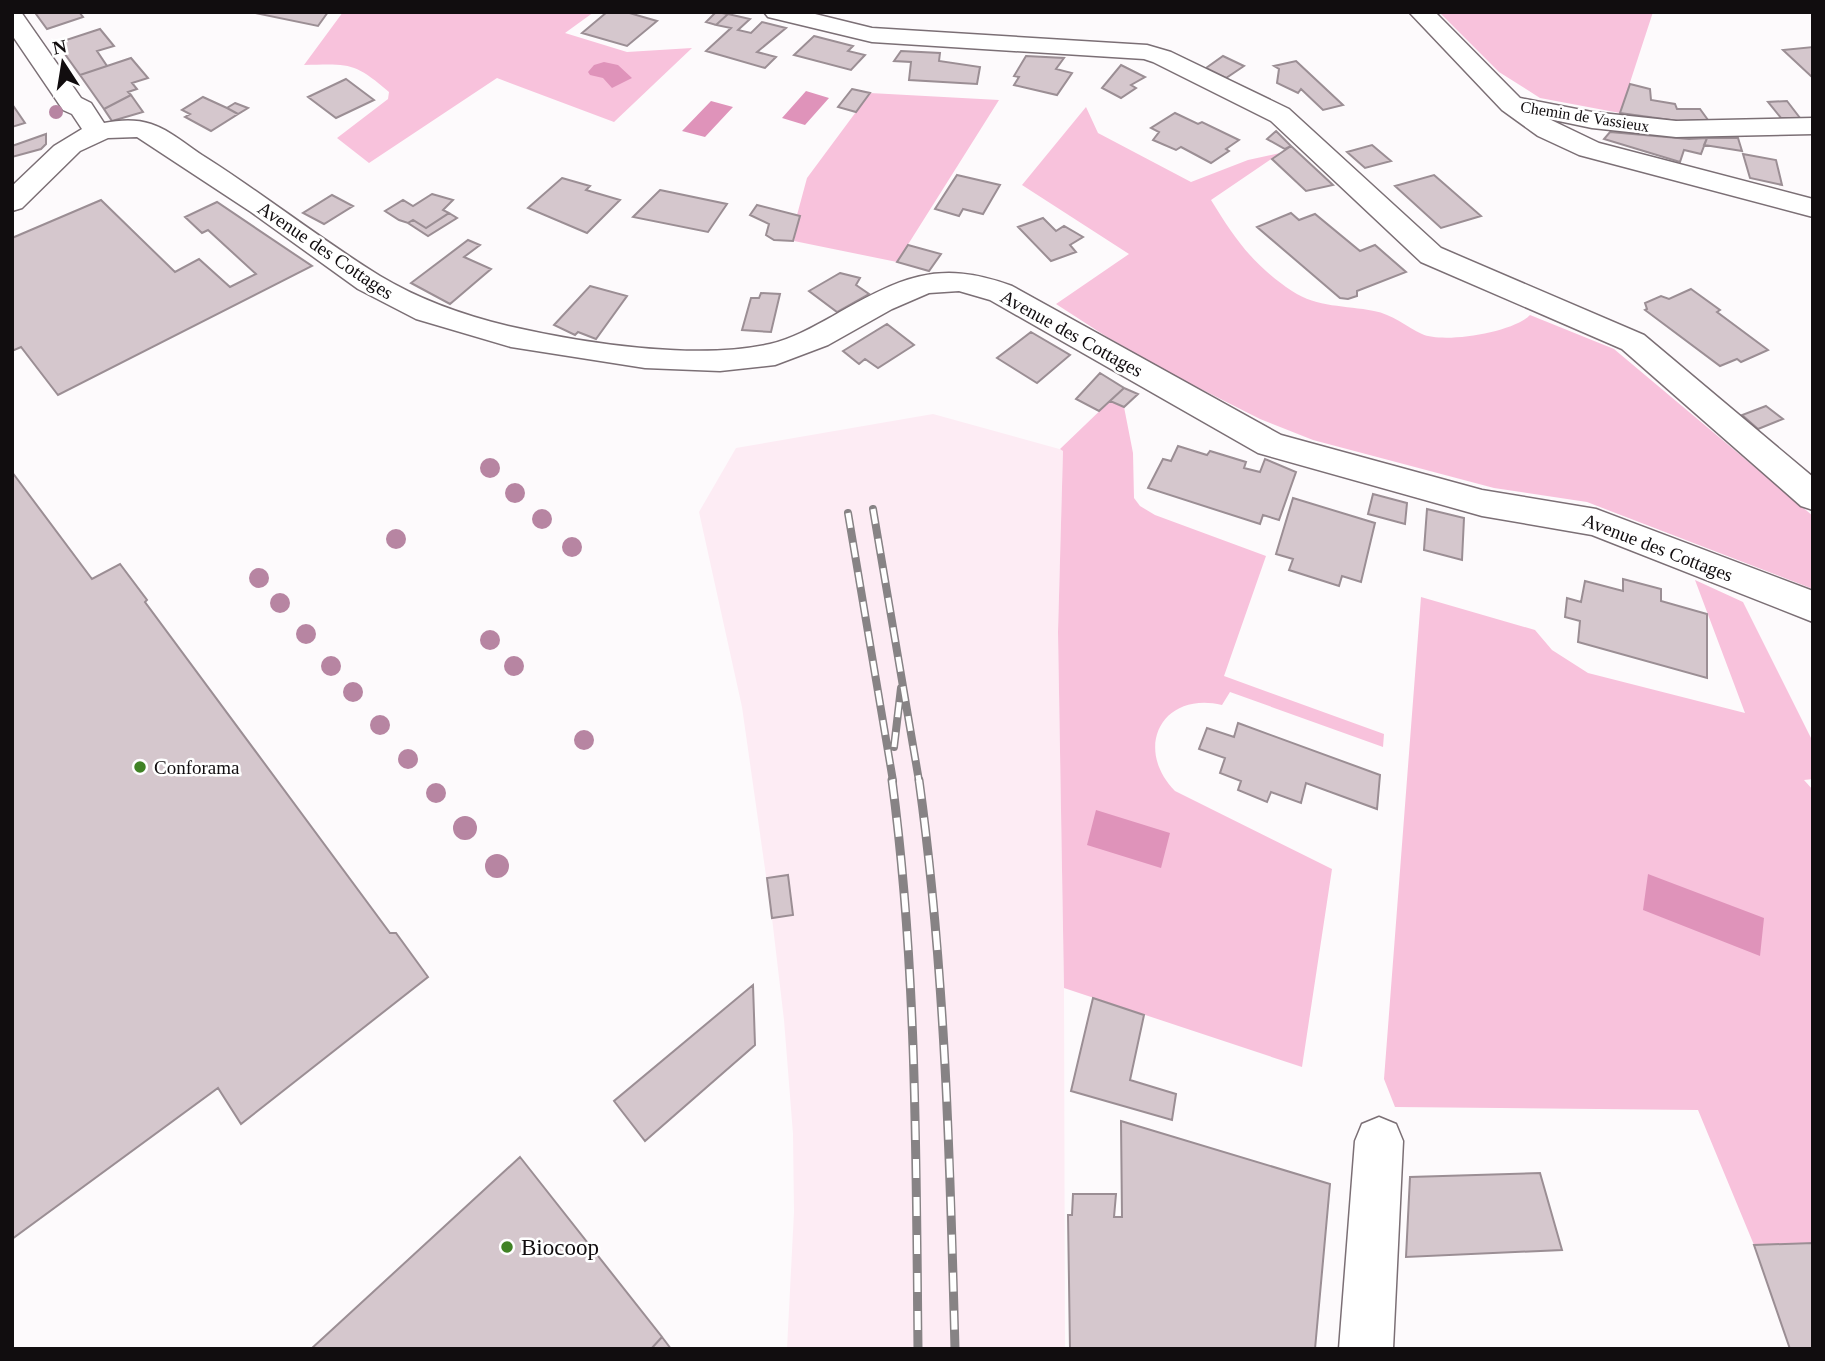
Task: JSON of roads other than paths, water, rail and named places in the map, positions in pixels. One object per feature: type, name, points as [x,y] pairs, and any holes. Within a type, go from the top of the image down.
[{"type":"street","points":[[776,12],[872,35],[1147,52],[1162,57],[1280,115],[1431,255],[1633,342],[1813,497]]},
{"type":"street","points":[[1421,12],[1511,104]]},
{"type":"street","points":[[12,17],[72,104],[82,109],[98,134]]},
{"type":"street","name":"Chemin de Vassieux","points":[[1511,104],[1592,120],[1676,129],[1813,126]]},
{"type":"street","name":"Chemin de Vassieux","points":[[1511,104],[1547,130],[1588,149],[1813,208]]},
{"type":"street","name":"Avenue des Cottages","points":[[12,202],[72,144],[98,134],[126,128],[145,130],[369,282],[402,301],[441,317],[500,334],[595,351],[665,359],[715,360],[774,354],[810,342],[911,288],[944,281],[977,284],[1001,293],[1270,444],[1482,503],[1577,516],[1813,607]]},
{"type":"street","points":[[1366,1349],[1379,1142]]},
{"type":"railway","points":[[873,509],[919,781]]},
{"type":"railway","points":[[848,513],[893,781]]},
{"type":"railway","points":[[894,747],[901,688]]},
{"type":"railway","points":[[892,780],[911,993],[918,1349]]},
{"type":"railway","points":[[919,780],[940,993],[955,1349]]},
{"type":"place","name":"Conforama","points":[[140,767]]},
{"type":"place","name":"Biocoop","points":[[507,1247]]}]
